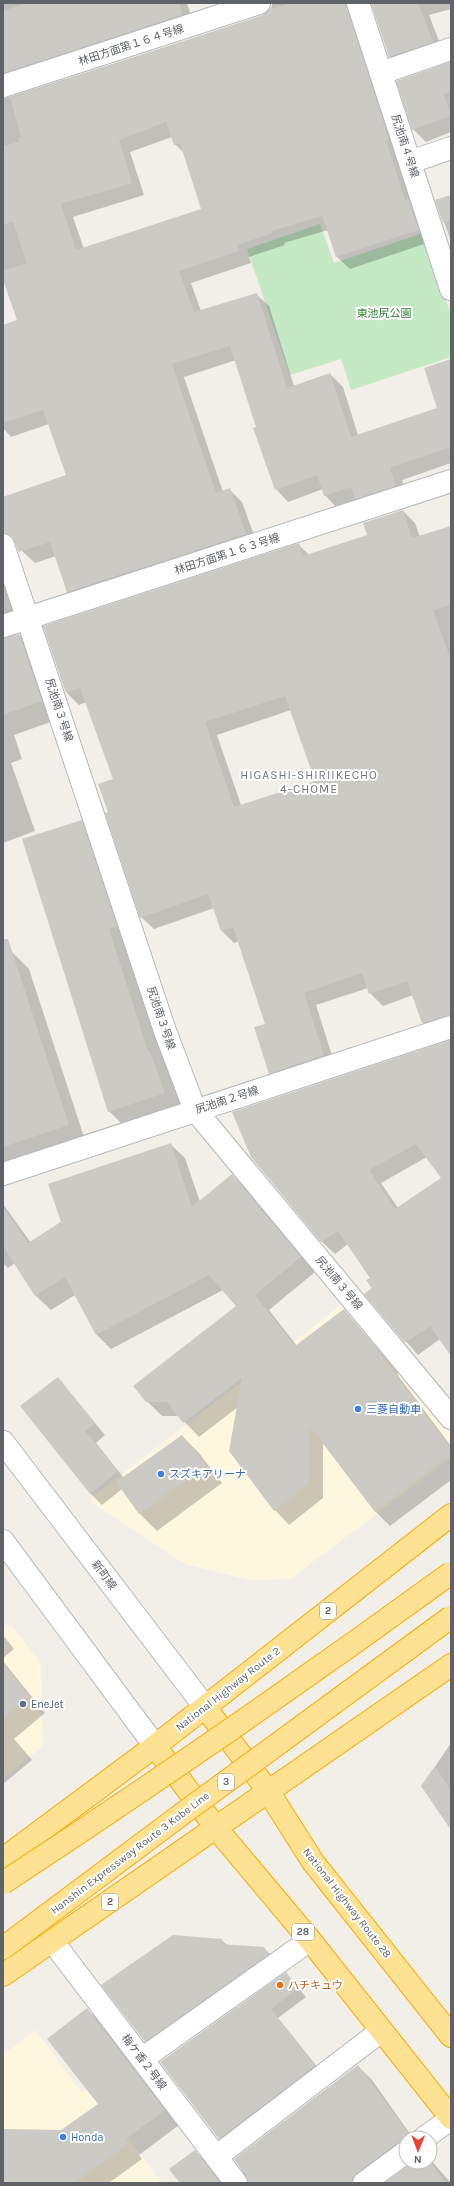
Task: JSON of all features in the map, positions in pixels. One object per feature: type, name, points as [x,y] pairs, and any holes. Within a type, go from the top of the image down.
[{"type":"highway","name":"National Highway Route 2","points":[[3,1859],[155,1746],[451,1515]]},
{"type":"highway","points":[[3,1883],[167,1775],[298,1684],[451,1573]]},
{"type":"highway","name":"Hanshin Expressway Route 3 Kobe Line","points":[[3,1948],[182,1814],[451,1617]]},
{"type":"highway","name":"2","points":[[3,1975],[53,1942],[451,1665]]},
{"type":"highway","name":"National Highway Route 28","points":[[205,1707],[268,1791],[313,1862],[451,2036]]},
{"type":"highway","name":"28","points":[[155,1746],[216,1828],[310,1940],[451,2118]]},
{"type":"street","name":"林田方面第１６４号線","points":[[3,86],[259,3]]},
{"type":"street","name":"尻池南４号線","points":[[358,3],[410,162],[446,258],[451,288]]},
{"type":"street","points":[[381,73],[451,49]]},
{"type":"street","points":[[410,162],[451,148]]},
{"type":"street","name":"林田方面第１６３号線","points":[[3,626],[29,619],[451,481]]},
{"type":"street","name":"尻池南３号線","points":[[3,545],[29,619],[165,1031],[195,1110],[451,1418]]},
{"type":"street","name":"尻池南２号線","points":[[3,1174],[451,1027]]},
{"type":"street","name":"新町線","points":[[3,1442],[205,1707]]},
{"type":"street","points":[[3,1541],[155,1746]]},
{"type":"street","points":[[142,2059],[310,1940]]},
{"type":"street","name":"梅ケ香２号線","points":[[53,1942],[236,2183]]},
{"type":"street","points":[[216,2157],[382,2031]]},
{"type":"street","points":[[435,2130],[451,2118]]},
{"type":"street","points":[[364,2183],[398,2158]]},
{"type":"shaded area","points":[[344,1303],[451,1431],[451,1458],[290,1579],[249,1580],[185,1564],[88,1500]]},
{"type":"shaded area","name":"EneJet","points":[[10,1624],[41,1663],[43,1746],[3,1778],[3,1630]]},
{"type":"shaded area","points":[[35,2030],[82,2093],[90,2088],[162,2183],[3,2183],[3,2055]]},
{"type":"green space","name":"東池尻公園","points":[[320,224],[334,263],[423,233],[451,315],[451,357],[351,390],[341,359],[290,375],[247,249]]},
{"type":"building","points":[[27,3],[179,3],[182,15],[4,73],[3,11]]},
{"type":"building","points":[[292,3],[346,3],[389,139],[386,140],[405,200],[408,199],[419,230],[336,257],[321,216],[272,231],[273,233],[237,245],[239,251],[179,271],[194,312],[257,293],[287,388],[330,373],[351,437],[437,408],[424,368],[451,359],[451,447],[390,468],[396,486],[355,499],[351,487],[324,496],[317,475],[275,490],[253,428],[256,427],[230,346],[172,364],[216,493],[230,488],[246,534],[67,592],[50,542],[19,552],[12,536],[3,533],[3,497],[66,475],[43,410],[3,423],[3,325],[17,320],[3,280],[3,271],[27,263],[13,222],[3,225],[3,146],[19,142],[18,138],[21,137],[10,98],[263,15],[269,9]],"holes":[[[166,122],[174,145],[180,143],[201,209],[76,250],[61,204],[132,183],[119,140]]]},
{"type":"building","points":[[371,3],[418,3],[433,42],[389,57]]},
{"type":"building","points":[[451,62],[451,92],[444,94],[451,116],[412,130],[396,81]]},
{"type":"building","points":[[451,195],[451,220],[443,223],[435,200]]},
{"type":"building","points":[[403,510],[412,538],[451,526],[451,605],[433,610],[451,660],[451,1015],[422,1023],[407,981],[369,994],[362,973],[304,993],[324,1055],[269,1074],[254,1027],[265,1024],[233,927],[221,931],[208,894],[140,918],[105,813],[108,812],[98,784],[113,779],[80,688],[66,693],[43,626],[299,543],[303,556],[367,535],[363,523]],"holes":[[[285,696],[315,781],[234,807],[205,722]]]},
{"type":"building","points":[[19,634],[42,701],[3,715],[3,638]]},
{"type":"building","points":[[82,820],[117,926],[109,929],[148,1051],[150,1051],[165,1093],[108,1112],[22,839]]},
{"type":"building","points":[[3,939],[8,939],[69,1125],[3,1147]]},
{"type":"building","points":[[451,1040],[451,1356],[430,1326],[405,1343],[364,1294],[372,1288],[366,1280],[370,1278],[338,1231],[322,1242],[320,1241],[251,1157],[232,1112]],"holes":[[[416,1144],[441,1178],[395,1209],[369,1170]]]},
{"type":"building","points":[[171,1143],[192,1207],[232,1174],[301,1257],[255,1295],[295,1346],[344,1309],[385,1358],[383,1359],[451,1449],[451,1454],[375,1512],[309,1425],[309,1483],[274,1511],[229,1451],[242,1378],[183,1423],[167,1402],[146,1402],[133,1386],[236,1306],[209,1275],[96,1335],[65,1277],[35,1296],[3,1246],[3,1207],[28,1243],[61,1222],[48,1184]]},
{"type":"building","points":[[58,1377],[95,1423],[85,1431],[118,1471],[90,1494],[20,1406]]},
{"type":"building","name":"スズキアリーナ","points":[[182,1435],[206,1466],[139,1514],[116,1482]]},
{"type":"building","points":[[3,1664],[29,1696],[3,1718]]},
{"type":"building","points":[[435,1766],[451,1790],[451,1830],[421,1786]]},
{"type":"building","points":[[173,1935],[222,1939],[221,1944],[264,1947],[269,1954],[145,2042],[101,1985]]},
{"type":"building","points":[[286,1972],[298,1988],[271,2009],[315,2066],[219,2139],[160,2062]]},
{"type":"building","points":[[87,2008],[165,2110],[125,2140],[128,2144],[74,2183],[3,2183],[3,2129],[61,2130],[98,2104],[47,2039]]},
{"type":"building","points":[[358,2065],[406,2130],[398,2130],[398,2143],[357,2173],[352,2183],[248,2183],[246,2175],[234,2159]]},
{"type":"building","points":[[195,2150],[220,2183],[180,2183],[169,2169]]},
{"type":"building","points":[[402,2170],[436,2170],[446,2183],[385,2183]]},
{"type":"place","name":"三菱自動車","points":[[358,1409]]},
{"type":"place","name":"スズキアリーナ","points":[[161,1474]]},
{"type":"place","name":"EneJet","points":[[23,1704]]},
{"type":"place","name":"ハチキュウ","points":[[280,1985]]},
{"type":"place","name":"Honda","points":[[63,2137]]},
{"type":"district","name":"HIGASHI-SHIRIIKECHO 4-CHOME","points":[[309,782]]}]
